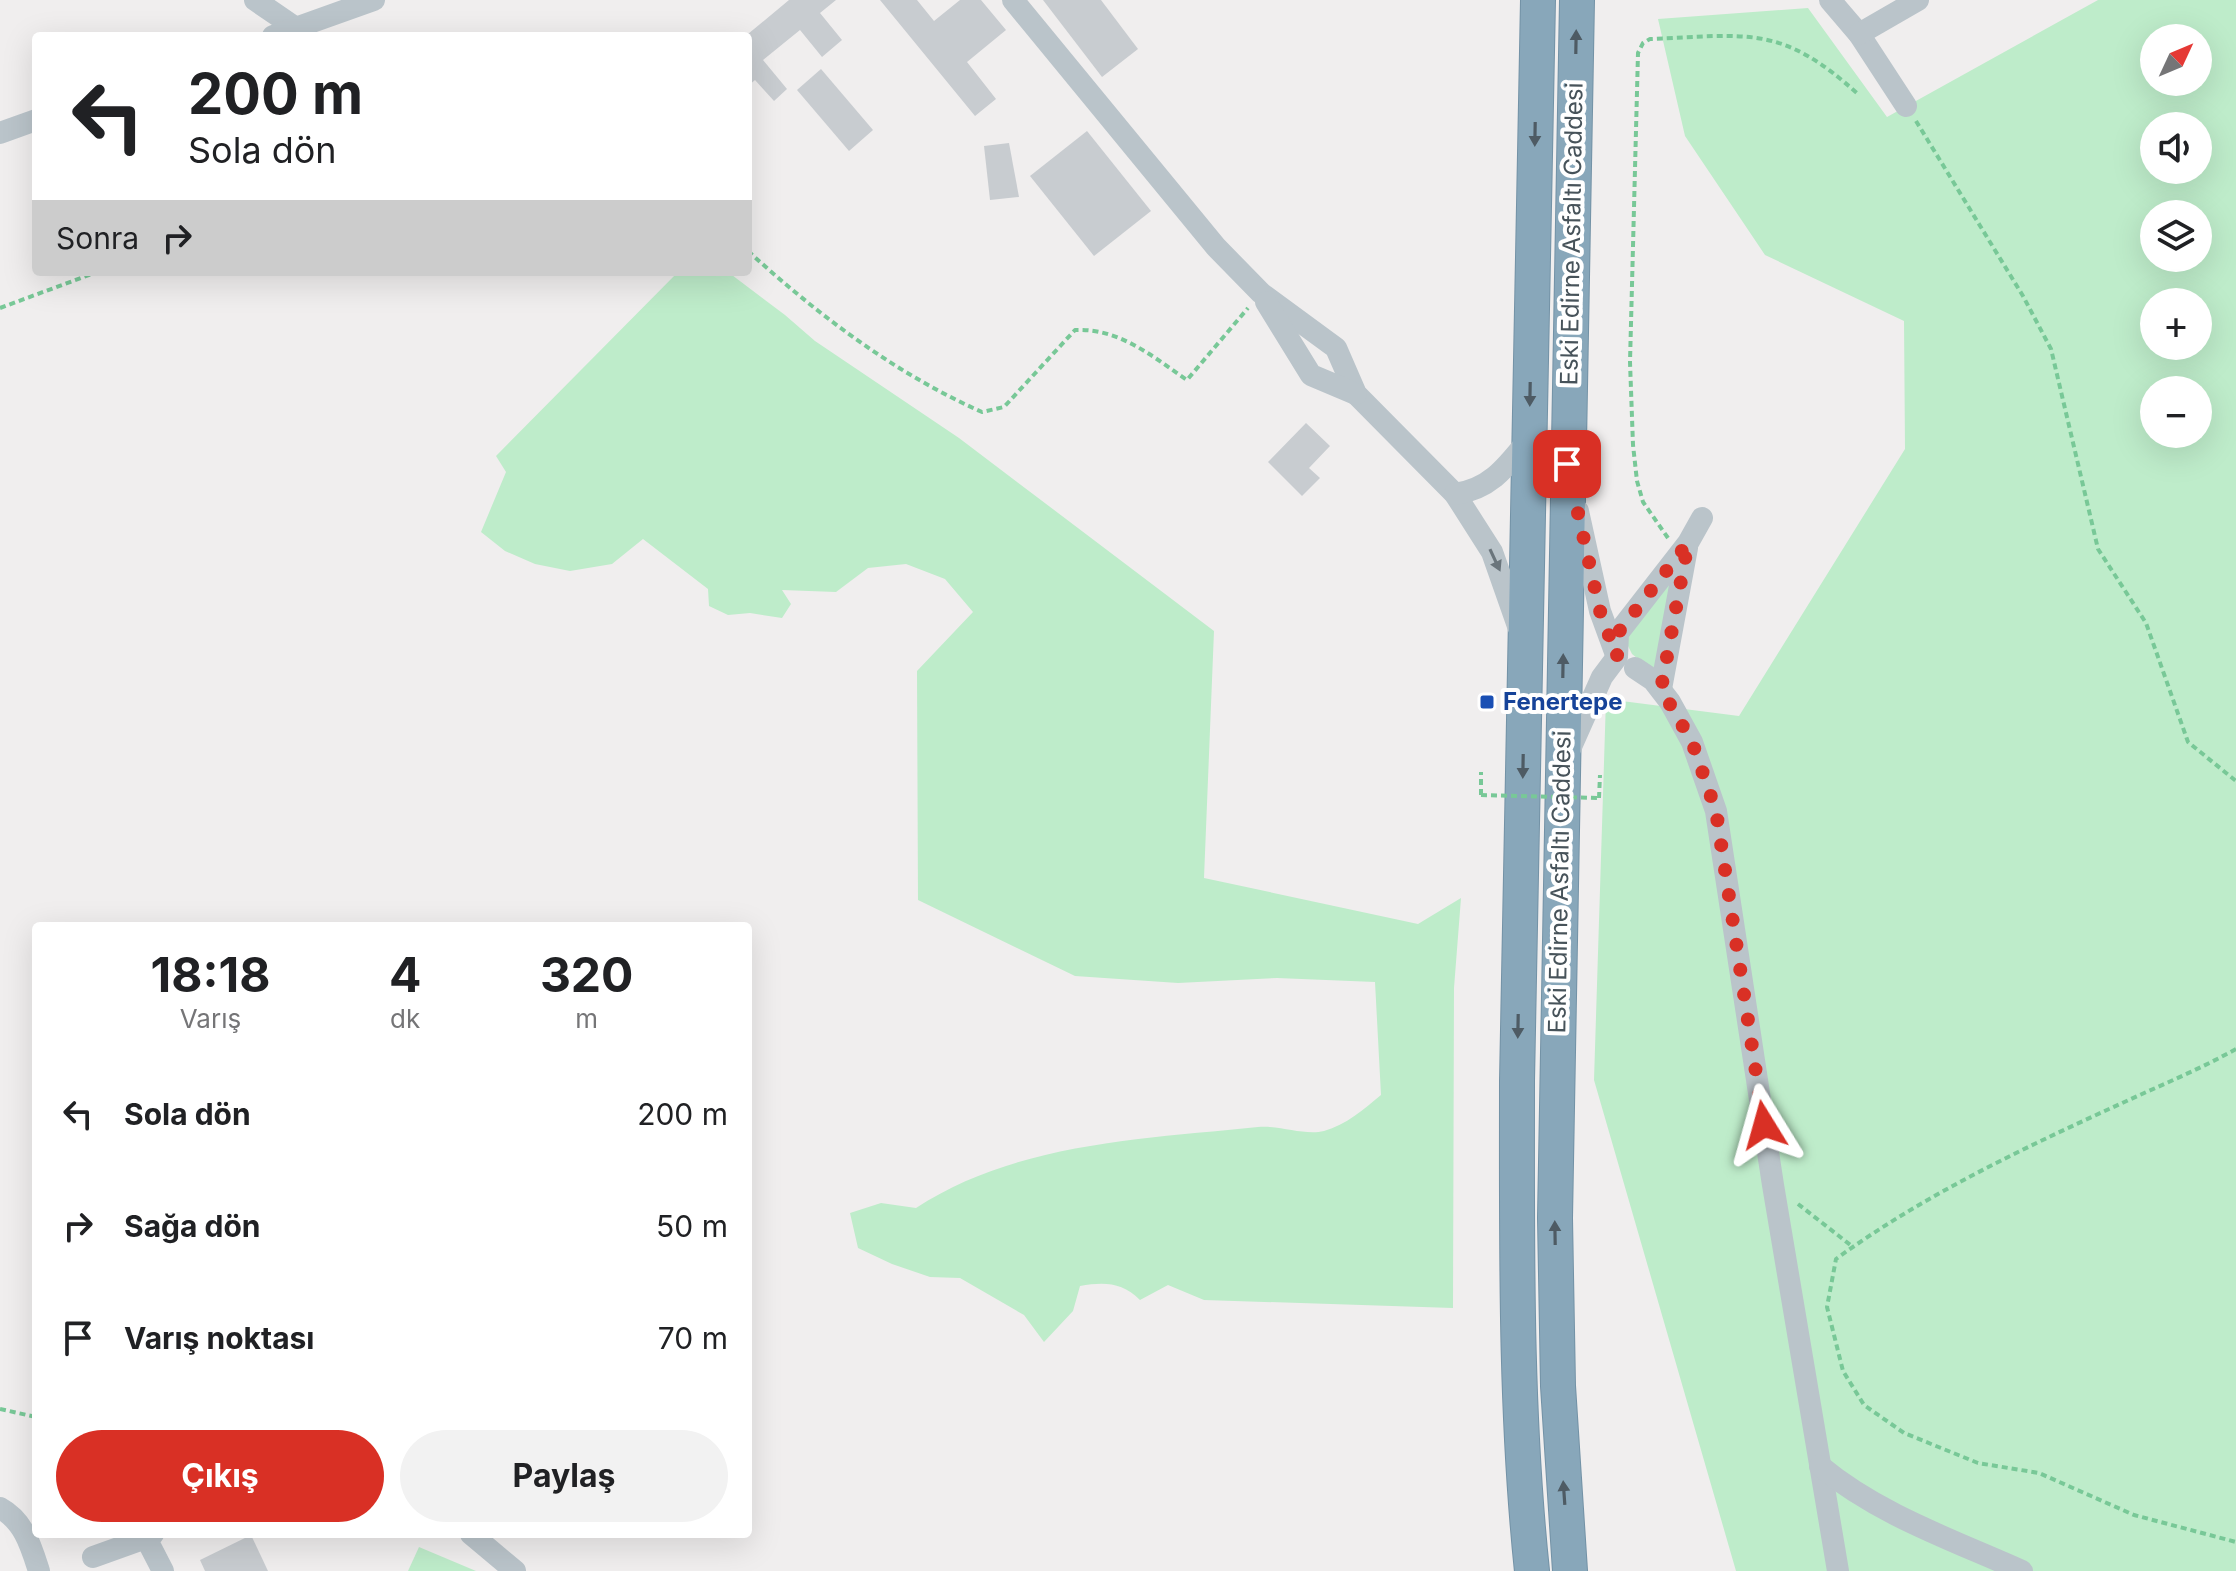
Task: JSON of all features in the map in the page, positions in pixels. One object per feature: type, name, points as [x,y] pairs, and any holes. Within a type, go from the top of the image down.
[{"type":"highway","name":"Eski Edirne Asfaltı Caddesi","points":[[1532,1571],[1523,1432],[1517,1251],[1538,0]]},
{"type":"highway","name":"Eski Edirne Asfaltı Caddesi","points":[[1570,1571],[1558,1386],[1555,1218],[1577,0]]},
{"type":"lane","points":[[255,0],[296,28]]},
{"type":"lane","points":[[284,32],[374,0]]},
{"type":"lane","points":[[1013,0],[1216,247],[1261,293],[1336,348],[1356,394],[1455,494],[1482,532],[1501,573],[1525,659]]},
{"type":"lane","points":[[1830,0],[1859,34],[1906,106]]},
{"type":"lane","points":[[1859,34],[1918,0]]},
{"type":"lane","points":[[0,133],[32,121]]},
{"type":"lane","points":[[1261,293],[1311,375],[1356,394]]},
{"type":"lane","points":[[1455,494],[1476,491],[1494,478],[1529,439]]},
{"type":"lane","points":[[1567,464],[1600,611],[1626,662],[1661,689],[1692,742],[1716,811],[1773,1185],[1838,1571]]},
{"type":"lane","points":[[1626,662],[1618,633],[1684,547],[1702,518]]},
{"type":"lane","points":[[1661,689],[1684,547]]},
{"type":"lane","points":[[1562,769],[1593,694],[1626,662]]},
{"type":"lane","points":[[1820,1466],[1852,1493],[1882,1509],[2022,1571]]},
{"type":"lane","points":[[0,1508],[14,1517],[23,1529],[39,1571]]},
{"type":"lane","points":[[93,1557],[145,1538]]},
{"type":"lane","points":[[151,1538],[163,1571]]},
{"type":"lane","points":[[476,1538],[515,1571]]},
{"type":"path","points":[[1684,547],[1657,526],[1643,502],[1633,445],[1630,362],[1638,53],[1643,43],[1650,39],[1757,36],[1809,55],[1859,95]]},
{"type":"path","points":[[1906,106],[2023,296],[2051,349],[2098,549],[2146,623],[2188,742],[2236,781]]},
{"type":"path","points":[[752,254],[860,342],[982,412],[1004,407],[1075,330],[1105,332],[1134,344],[1187,380],[1261,293]]},
{"type":"path","points":[[0,308],[88,276]]},
{"type":"path","points":[[1481,772],[1481,795],[1599,798],[1600,775]]},
{"type":"path","points":[[2236,1049],[1890,1220],[1836,1259],[1827,1307],[1843,1371],[1864,1405],[1904,1433],[1978,1463],[2039,1473],[2134,1515],[2236,1542]]},
{"type":"path","points":[[1773,1185],[1853,1247]]},
{"type":"path","points":[[0,1409],[32,1416]]},
{"type":"green space","points":[[2098,0],[2236,0],[2236,1571],[1736,1571],[1594,1080],[1606,699],[1739,716],[1905,449],[1904,321],[1765,255],[1685,136],[1658,19],[1808,8],[1887,117]]},
{"type":"green space","points":[[674,276],[733,276],[815,341],[959,438],[1214,631],[1204,878],[1418,924],[1461,898],[1454,988],[1453,1308],[1204,1300],[1168,1285],[1140,1300],[1119,1287],[1097,1284],[1080,1286],[1073,1311],[1044,1342],[1024,1315],[960,1278],[930,1277],[858,1248],[850,1213],[881,1203],[916,1208],[954,1186],[1037,1157],[1170,1136],[1266,1127],[1317,1132],[1340,1125],[1381,1095],[1375,982],[1277,978],[1178,983],[1075,976],[918,900],[917,671],[973,612],[945,579],[906,564],[868,568],[836,592],[782,590],[791,604],[782,618],[750,613],[728,615],[709,606],[708,589],[643,539],[612,564],[570,571],[535,564],[505,551],[481,532],[506,472],[496,456]]},
{"type":"green space","points":[[1680,559],[1657,674],[1632,654],[1624,638]]},
{"type":"green space","points":[[419,1547],[476,1571],[408,1571]]},
{"type":"building","points":[[789,0],[836,0],[820,13],[842,40],[822,57],[800,30],[763,60],[787,89],[774,101],[755,80],[752,83],[750,32]]},
{"type":"building","points":[[880,0],[917,0],[934,21],[960,0],[981,0],[1006,30],[967,62],[996,99],[975,116]]},
{"type":"building","points":[[1043,0],[1101,0],[1138,49],[1102,77]]},
{"type":"building","points":[[821,69],[873,130],[849,151],[797,90]]},
{"type":"building","points":[[1087,131],[1151,211],[1094,256],[1030,176]]},
{"type":"building","points":[[1009,143],[1019,197],[990,200],[984,146]]},
{"type":"building","points":[[1306,423],[1330,446],[1309,468],[1320,478],[1302,496],[1268,462]]},
{"type":"building","points":[[245,1538],[252,1538],[268,1571],[205,1571],[200,1560]]},
{"type":"place","name":"Fenertepe","points":[[1487,702]]},
{"type":"route","points":[[1567,464],[1600,611],[1617,657],[1618,633],[1688,543],[1661,689],[1692,742],[1716,811],[1764,1125]]}]
